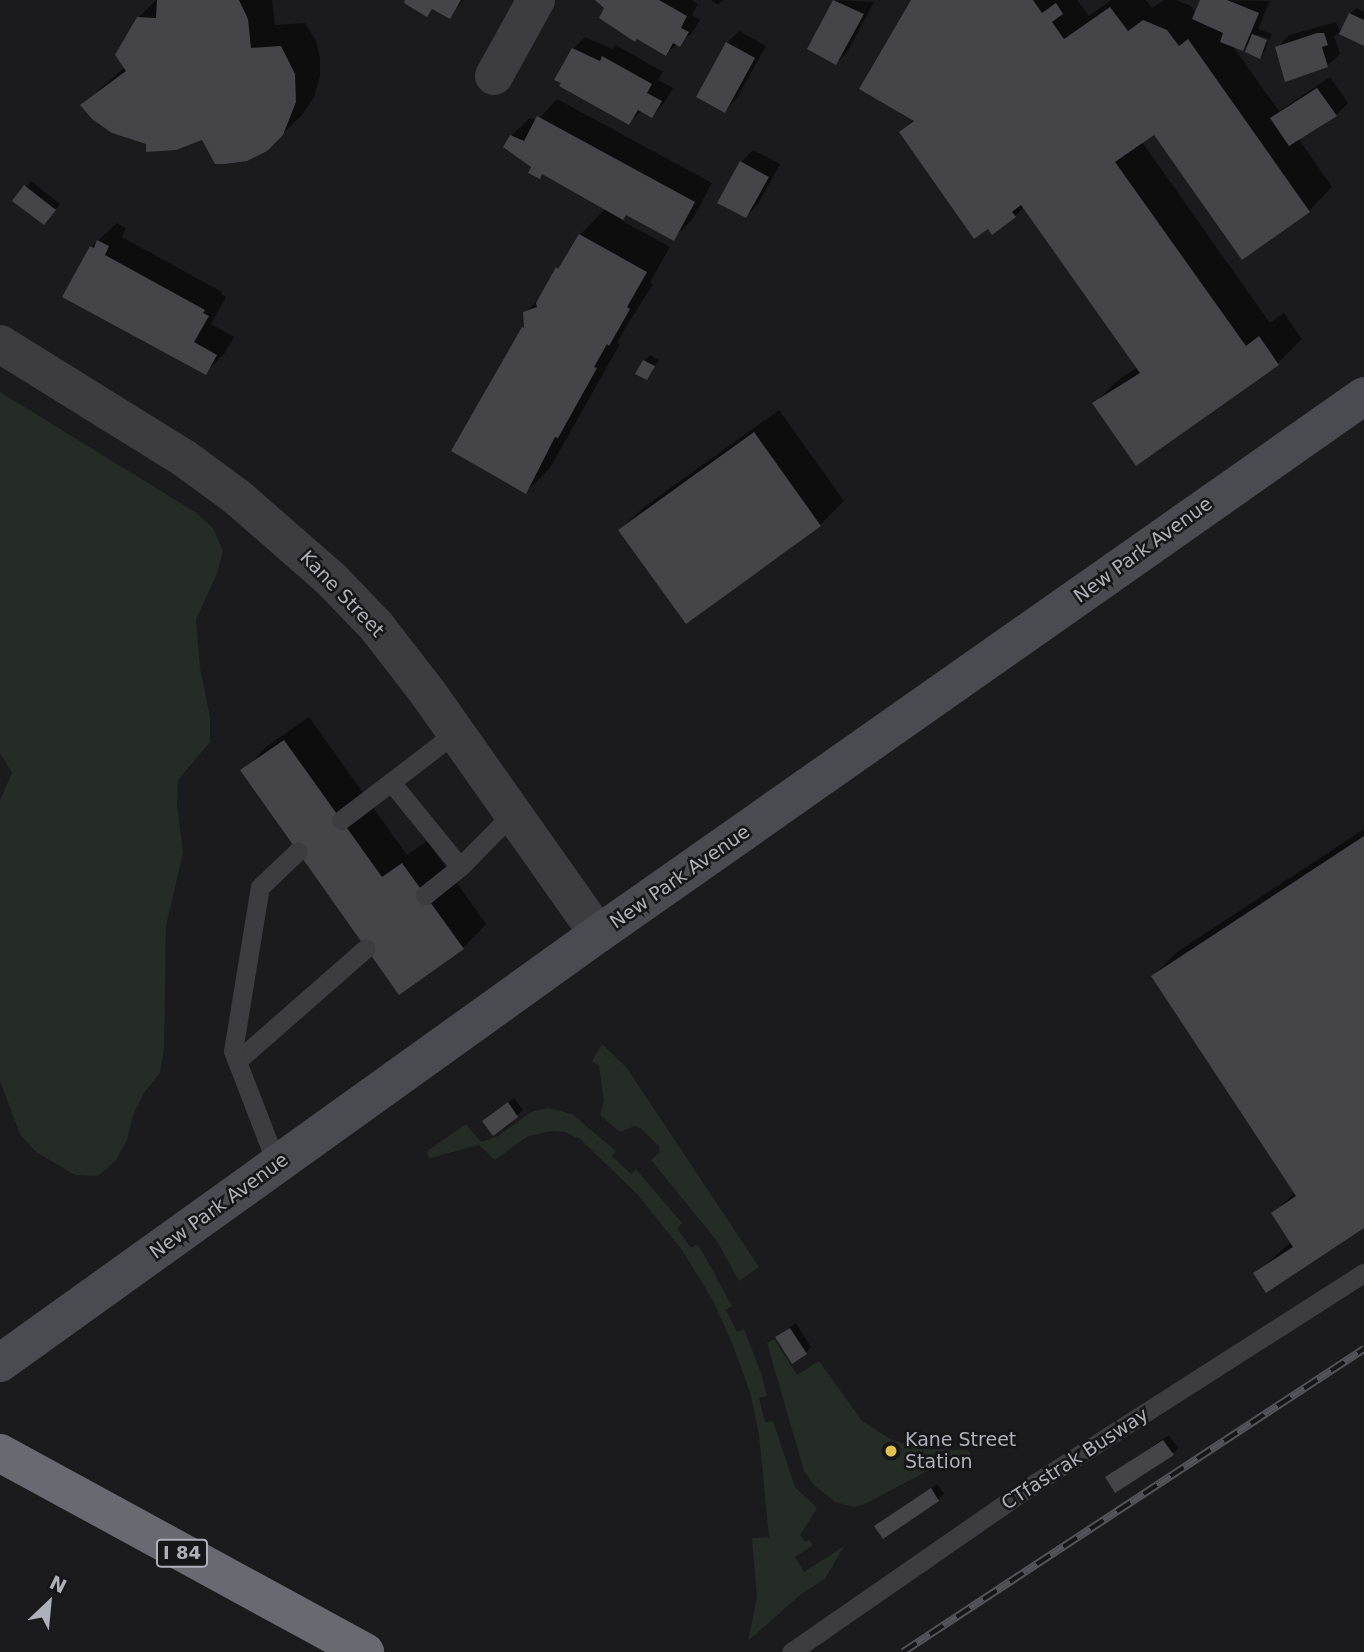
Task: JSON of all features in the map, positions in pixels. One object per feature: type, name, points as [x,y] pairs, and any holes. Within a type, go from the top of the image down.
[{"type":"highway","name":"I 84","points":[[0,1453],[365,1652]]},
{"type":"main road","name":"New Park Avenue","points":[[0,1363],[598,934],[1364,396]]},
{"type":"street","points":[[494,76],[536,0]]},
{"type":"street","name":"Kane Street","points":[[0,344],[184,458],[285,537],[377,627],[456,733],[598,934]]},
{"type":"lane","points":[[341,820],[456,733]]},
{"type":"lane","points":[[391,782],[460,867]]},
{"type":"lane","points":[[425,895],[460,867],[513,813]]},
{"type":"lane","points":[[277,1165],[233,1051],[260,887],[298,851]]},
{"type":"lane","points":[[237,1061],[366,947]]},
{"type":"lane","name":"CTfastrak Busway","points":[[791,1652],[1032,1485],[1364,1273]]},
{"type":"shaded area","points":[[0,392],[195,512],[213,528],[223,551],[217,574],[196,619],[200,668],[210,717],[210,742],[178,780],[177,804],[183,853],[166,926],[164,1049],[160,1073],[144,1093],[133,1115],[127,1140],[116,1160],[98,1176],[75,1175],[36,1152],[20,1134],[0,1081],[0,800],[12,773],[0,753]]},
{"type":"shaded area","points":[[602,1044],[626,1067],[759,1267],[739,1281],[717,1241],[651,1160],[660,1152],[659,1146],[640,1128],[635,1126],[620,1132],[600,1115],[604,1101],[599,1066],[592,1061]]},
{"type":"shaded area","points":[[548,1108],[572,1114],[616,1151],[612,1156],[631,1174],[636,1169],[682,1223],[677,1228],[691,1248],[697,1244],[703,1253],[732,1306],[726,1310],[737,1332],[744,1329],[761,1373],[767,1396],[759,1398],[765,1422],[773,1421],[795,1487],[817,1508],[800,1535],[805,1542],[809,1540],[813,1545],[795,1557],[804,1572],[844,1546],[825,1579],[801,1594],[748,1641],[757,1597],[752,1538],[769,1537],[759,1435],[750,1392],[732,1343],[713,1301],[682,1250],[637,1194],[580,1139],[565,1132],[552,1131],[528,1136],[495,1160],[479,1145],[430,1158],[426,1152],[466,1124],[481,1142],[498,1136],[531,1112]]},
{"type":"shaded area","points":[[774,1339],[797,1375],[819,1361],[862,1421],[890,1439],[919,1449],[968,1450],[972,1458],[953,1471],[946,1461],[865,1504],[854,1507],[835,1502],[814,1485],[804,1471],[767,1343]]},
{"type":"building","points":[[157,0],[239,0],[248,19],[251,48],[281,46],[295,74],[296,102],[283,135],[267,151],[247,161],[225,164],[215,164],[202,140],[176,150],[146,152],[146,144],[112,133],[92,119],[80,105],[126,71],[115,55],[137,17],[156,18]]},
{"type":"building","points":[[405,0],[461,0],[450,19],[432,9],[427,17],[404,3]]},
{"type":"building","points":[[595,0],[659,0],[687,16],[681,28],[689,32],[680,47],[673,43],[666,56],[637,39],[635,42],[599,18],[604,8]]},
{"type":"building","points":[[833,0],[864,14],[836,65],[807,49]]},
{"type":"building","points":[[911,0],[1033,0],[1042,13],[1056,3],[1063,14],[1052,22],[1064,39],[1110,7],[1128,31],[1143,20],[1167,30],[1179,46],[1188,39],[1310,212],[1242,260],[1154,135],[1115,162],[1246,346],[1259,336],[1279,365],[1136,466],[1092,403],[1140,373],[1021,205],[1012,212],[1016,217],[992,235],[988,229],[974,239],[899,132],[914,121],[859,89]]},
{"type":"building","points":[[1200,0],[1227,0],[1259,13],[1243,51],[1220,42],[1223,33],[1192,19]]},
{"type":"building","points":[[1349,13],[1364,20],[1364,46],[1339,34]]},
{"type":"building","points":[[1324,33],[1328,45],[1322,47],[1328,67],[1285,82],[1275,47]]},
{"type":"building","points":[[1252,34],[1267,40],[1260,59],[1245,52]]},
{"type":"building","points":[[726,42],[755,58],[725,113],[696,97]]},
{"type":"building","points":[[572,48],[600,61],[602,56],[652,84],[647,93],[662,101],[652,118],[638,110],[629,125],[559,86],[561,83],[554,80]]},
{"type":"building","points":[[1317,88],[1337,116],[1289,146],[1270,118]]},
{"type":"building","points":[[537,116],[695,202],[674,241],[626,215],[623,220],[542,174],[540,179],[528,173],[531,167],[503,147],[510,135],[524,141]]},
{"type":"building","points":[[740,161],[769,177],[746,218],[717,203]]},
{"type":"building","points":[[24,185],[56,210],[44,225],[12,201]]},
{"type":"building","points":[[579,234],[647,272],[627,307],[630,309],[594,367],[597,368],[558,438],[555,437],[526,494],[451,451],[522,327],[524,328],[523,312],[537,307],[536,303],[556,267],[558,269]]},
{"type":"building","points":[[97,240],[109,246],[105,255],[205,310],[203,313],[209,316],[194,342],[217,355],[206,375],[62,297],[90,246],[94,248]]},
{"type":"building","points":[[643,360],[655,366],[647,380],[635,374]]},
{"type":"building","points":[[754,432],[821,526],[686,624],[618,530]]},
{"type":"building","points":[[284,740],[382,877],[402,863],[464,949],[399,995],[240,770]]},
{"type":"building","points":[[1364,836],[1364,1228],[1266,1293],[1253,1273],[1293,1247],[1271,1213],[1296,1196],[1151,976]]},
{"type":"building","points":[[508,1102],[518,1117],[493,1136],[482,1121]]},
{"type":"building","points":[[790,1328],[807,1354],[792,1364],[775,1337]]},
{"type":"building","points":[[1163,1440],[1174,1455],[1115,1493],[1105,1477]]},
{"type":"building","points":[[931,1488],[939,1501],[883,1539],[874,1526]]},
{"type":"railway","points":[[903,1652],[1364,1349]]},
{"type":"place","name":"Kane Street Station","points":[[891,1451]]}]
